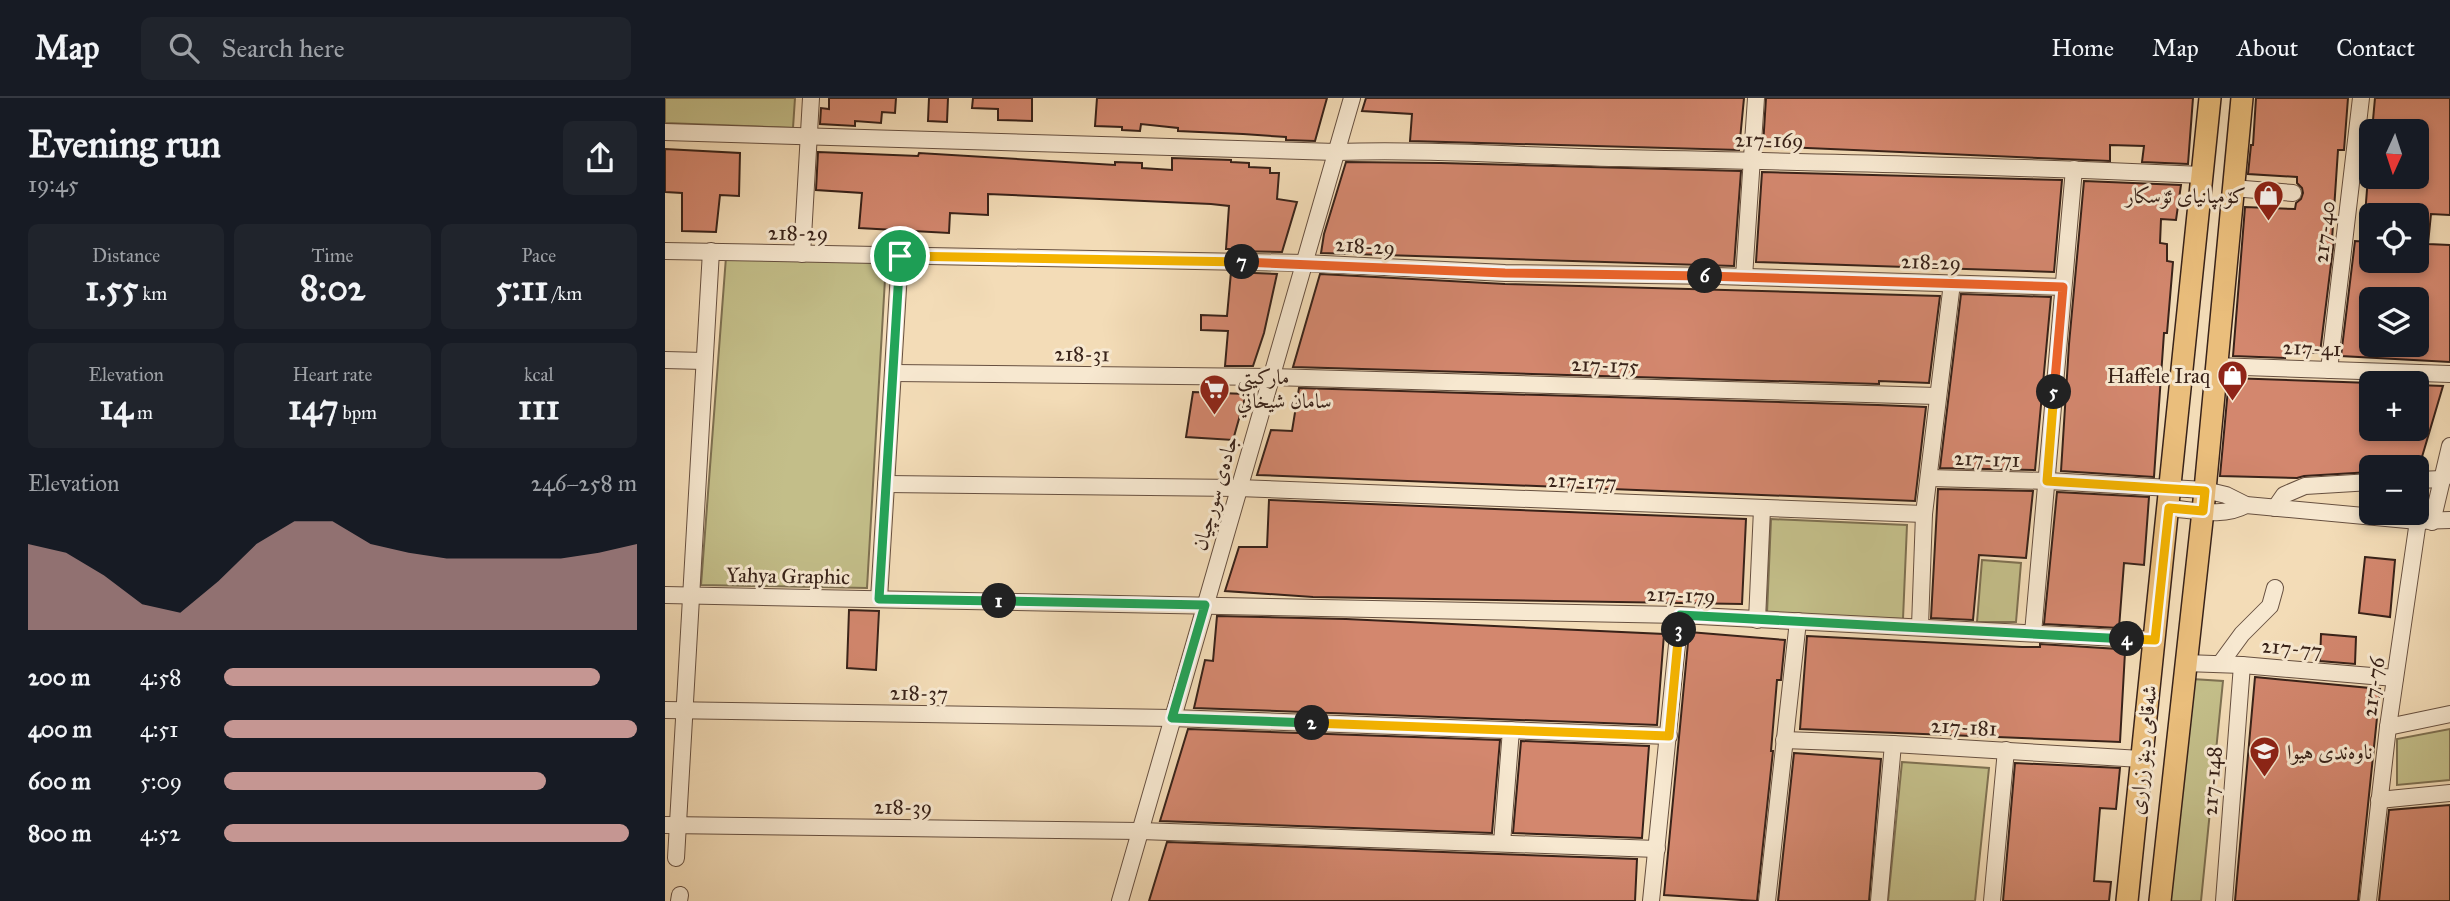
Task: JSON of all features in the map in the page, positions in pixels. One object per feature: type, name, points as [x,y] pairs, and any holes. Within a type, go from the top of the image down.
[{"type":"main road","name":"شەقامی دینۆ زراری","points":[[2127,901],[2210,98]]},
{"type":"main road","name":"شەقامی دینۆ زراری","points":[[2160,901],[2204,501],[2242,98]]},
{"type":"street","points":[[802,254],[811,98]]},
{"type":"street","name":"جادەی سورچیان","points":[[1120,901],[1352,98]]},
{"type":"street","points":[[1744,277],[1756,98]]},
{"type":"street","name":"217-40","points":[[2329,370],[2361,98]]},
{"type":"street","name":"217-169","points":[[665,132],[1336,152],[1392,150],[1753,160],[2202,175]]},
{"type":"street","points":[[2033,633],[2074,169]]},
{"type":"street","points":[[2232,188],[2293,193]]},
{"type":"street","name":"218-29","points":[[665,251],[1304,263],[1505,273],[2063,287]]},
{"type":"street","points":[[676,858],[671,825],[684,710],[711,251]]},
{"type":"street","points":[[879,599],[900,256]]},
{"type":"street","points":[[1920,626],[1924,514],[1952,283]]},
{"type":"street","points":[[665,360],[704,361]]},
{"type":"street","name":"217-41","points":[[2215,366],[2450,373]]},
{"type":"street","name":"218-31","points":[[893,373],[1271,377]]},
{"type":"street","name":"217-175","points":[[1271,377],[1937,396]]},
{"type":"street","name":"217-76","points":[[2429,512],[2443,479],[2450,446]]},
{"type":"street","name":"217-171","points":[[1929,478],[2047,481],[2204,501],[2225,512],[2246,505],[2359,515]]},
{"type":"street","points":[[2429,480],[2443,479]]},
{"type":"street","points":[[2274,508],[2284,495],[2305,486],[2359,483]]},
{"type":"street","name":"217-177","points":[[886,484],[1238,488],[1924,514]]},
{"type":"street","points":[[1757,620],[1762,509]]},
{"type":"street","name":"217-171","points":[[2429,521],[2450,520]]},
{"type":"street","name":"217-76","points":[[2368,901],[2395,678],[2424,525]]},
{"type":"street","points":[[2220,664],[2242,634],[2270,606],[2275,588]]},
{"type":"street","name":"Yahya Graphic","points":[[665,595],[1205,605]]},
{"type":"street","name":"217-179","points":[[1205,605],[1680,615],[2155,640]]},
{"type":"street","points":[[1651,901],[1680,615]]},
{"type":"street","points":[[1767,901],[1798,621]]},
{"type":"street","name":"217-77","points":[[2185,663],[2395,678]]},
{"type":"street","name":"217-148","points":[[2224,901],[2242,665]]},
{"type":"street","name":"218-37","points":[[665,710],[1172,718],[1669,736]]},
{"type":"street","points":[[2388,727],[2450,714]]},
{"type":"street","points":[[1502,843],[1511,730]]},
{"type":"street","name":"217-181","points":[[1784,740],[2006,750],[2141,760]]},
{"type":"street","points":[[1879,901],[1893,744]]},
{"type":"street","points":[[1992,901],[2006,750]]},
{"type":"street","points":[[2379,800],[2450,793]]},
{"type":"street","name":"218-39","points":[[671,825],[1140,831],[1657,849]]},
{"type":"shaded area","points":[[665,98],[795,98],[793,128],[665,123]]},
{"type":"shaded area","points":[[726,257],[886,262],[867,588],[701,585]]},
{"type":"shaded area","points":[[1771,519],[1907,525],[1903,619],[1767,613]]},
{"type":"shaded area","points":[[1982,560],[2021,563],[2016,622],[1977,622]]},
{"type":"shaded area","points":[[2192,679],[2223,681],[2201,901],[2169,901]]},
{"type":"shaded area","points":[[2450,729],[2450,780],[2397,785],[2397,739]]},
{"type":"shaded area","points":[[1902,762],[1989,768],[1975,901],[1888,901]]},
{"type":"building","points":[[829,98],[896,98],[895,113],[882,112],[881,123],[855,121],[855,126],[820,124],[821,108],[829,109]]},
{"type":"building","points":[[929,98],[948,98],[947,122],[928,121]]},
{"type":"building","points":[[973,98],[1032,98],[1032,121],[998,120],[998,109],[972,108]]},
{"type":"building","points":[[1097,98],[1327,98],[1315,141],[1178,131],[1178,128],[1141,124],[1140,131],[1095,126]]},
{"type":"building","points":[[1366,98],[1744,98],[1739,150],[1410,141],[1412,114],[1362,111]]},
{"type":"building","points":[[1766,98],[2193,98],[2188,164],[2142,162],[2144,146],[2110,145],[2110,161],[1763,146]]},
{"type":"building","points":[[2256,98],[2348,98],[2344,150],[2338,150],[2334,240],[2320,353],[2285,352],[2285,358],[2233,356],[2245,207],[2295,209],[2303,193],[2297,183],[2297,177],[2248,174]]},
{"type":"building","points":[[2375,98],[2450,98],[2450,215],[2431,214],[2429,234],[2429,203],[2366,203],[2367,189],[2429,189],[2429,119],[2373,119]]},
{"type":"building","points":[[665,149],[740,153],[739,196],[720,195],[716,232],[682,231],[682,193],[665,192]]},
{"type":"building","points":[[818,152],[918,156],[919,153],[1115,165],[1115,162],[1142,163],[1142,168],[1172,170],[1172,158],[1231,160],[1249,163],[1249,167],[1270,168],[1270,173],[1279,173],[1277,199],[1297,202],[1282,252],[1226,249],[1229,206],[1211,204],[988,194],[988,215],[950,213],[949,233],[859,228],[862,193],[816,190]]},
{"type":"building","points":[[1346,162],[1741,171],[1734,266],[1321,253],[1324,234]]},
{"type":"building","points":[[1762,172],[2062,180],[2054,272],[1756,262]]},
{"type":"building","points":[[2084,181],[2181,185],[2176,220],[2161,219],[2160,243],[2167,244],[2167,261],[2173,262],[2167,333],[2164,333],[2154,477],[2061,471]]},
{"type":"building","points":[[2355,241],[2359,241],[2359,273],[2429,273],[2429,244],[2450,245],[2450,362],[2359,357],[2429,357],[2429,287],[2359,287],[2359,357],[2341,356]]},
{"type":"building","points":[[1231,272],[1277,274],[1264,333],[1253,366],[1225,366],[1228,331],[1201,330],[1201,315],[1227,316]]},
{"type":"building","points":[[1320,274],[1505,284],[1940,296],[1929,383],[1879,381],[1879,384],[1293,367]]},
{"type":"building","points":[[1961,294],[2051,297],[2035,470],[1940,468]]},
{"type":"building","points":[[2229,378],[2359,383],[2359,441],[2427,441],[2423,455],[2359,455],[2359,473],[2297,478],[2220,476]]},
{"type":"building","points":[[2429,385],[2443,386],[2429,433]]},
{"type":"building","points":[[1299,388],[1926,407],[1915,501],[1257,475],[1271,430],[1292,431]]},
{"type":"building","name":"ماركيتي سامان شيخاني","points":[[1193,392],[1246,394],[1233,440],[1186,437]]},
{"type":"building","points":[[1938,489],[2033,491],[2026,558],[1979,555],[1973,620],[1931,618]]},
{"type":"building","points":[[2057,492],[2149,497],[2144,565],[2124,563],[2119,628],[2044,624]]},
{"type":"building","points":[[1269,500],[1746,519],[1742,604],[1313,597],[1225,591],[1239,547],[1267,547]]},
{"type":"building","points":[[2365,557],[2395,560],[2390,617],[2359,613]]},
{"type":"building","points":[[849,610],[879,611],[876,670],[847,668]]},
{"type":"building","points":[[1217,616],[1346,619],[1664,634],[1657,725],[1194,708],[1205,660],[1213,661]]},
{"type":"building","points":[[1689,632],[1785,640],[1781,680],[1777,680],[1773,751],[1757,901],[1664,895]]},
{"type":"building","points":[[2321,634],[2356,637],[2355,664],[2320,661]]},
{"type":"building","points":[[1807,636],[2118,649],[2117,651],[2125,652],[2120,742],[1800,729]]},
{"type":"building","points":[[2255,677],[2380,689],[2358,901],[2235,901]]},
{"type":"building","points":[[1188,729],[1500,740],[1492,833],[1160,821]]},
{"type":"building","points":[[1521,741],[1649,746],[1642,838],[1513,833]]},
{"type":"building","points":[[1794,753],[1881,759],[1869,901],[1778,901]]},
{"type":"building","points":[[2015,763],[2120,768],[2116,809],[2100,808],[2094,881],[2111,882],[2109,901],[2003,901]]},
{"type":"building","points":[[2450,805],[2450,901],[2379,901],[2389,810]]},
{"type":"building","points":[[1167,842],[1637,859],[1635,901],[1149,901]]},
{"type":"place","name":"کۆمپانیای ئۆسکار","points":[[2269,223]]},
{"type":"place","name":"Haffele Iraq","points":[[2233,403]]},
{"type":"place","name":"ماركيتي سامان شيخاني","points":[[1214,416]]},
{"type":"place","name":"ناوەندی هیوا","points":[[2264,779]]},
{"type":"route","points":[[900,256],[1304,263],[1505,273],[1716,276],[2063,287],[2047,481],[2205,491],[2203,511],[2169,508],[2155,640],[1680,615],[1669,736],[1172,718],[1205,605],[879,599],[900,256]]}]
